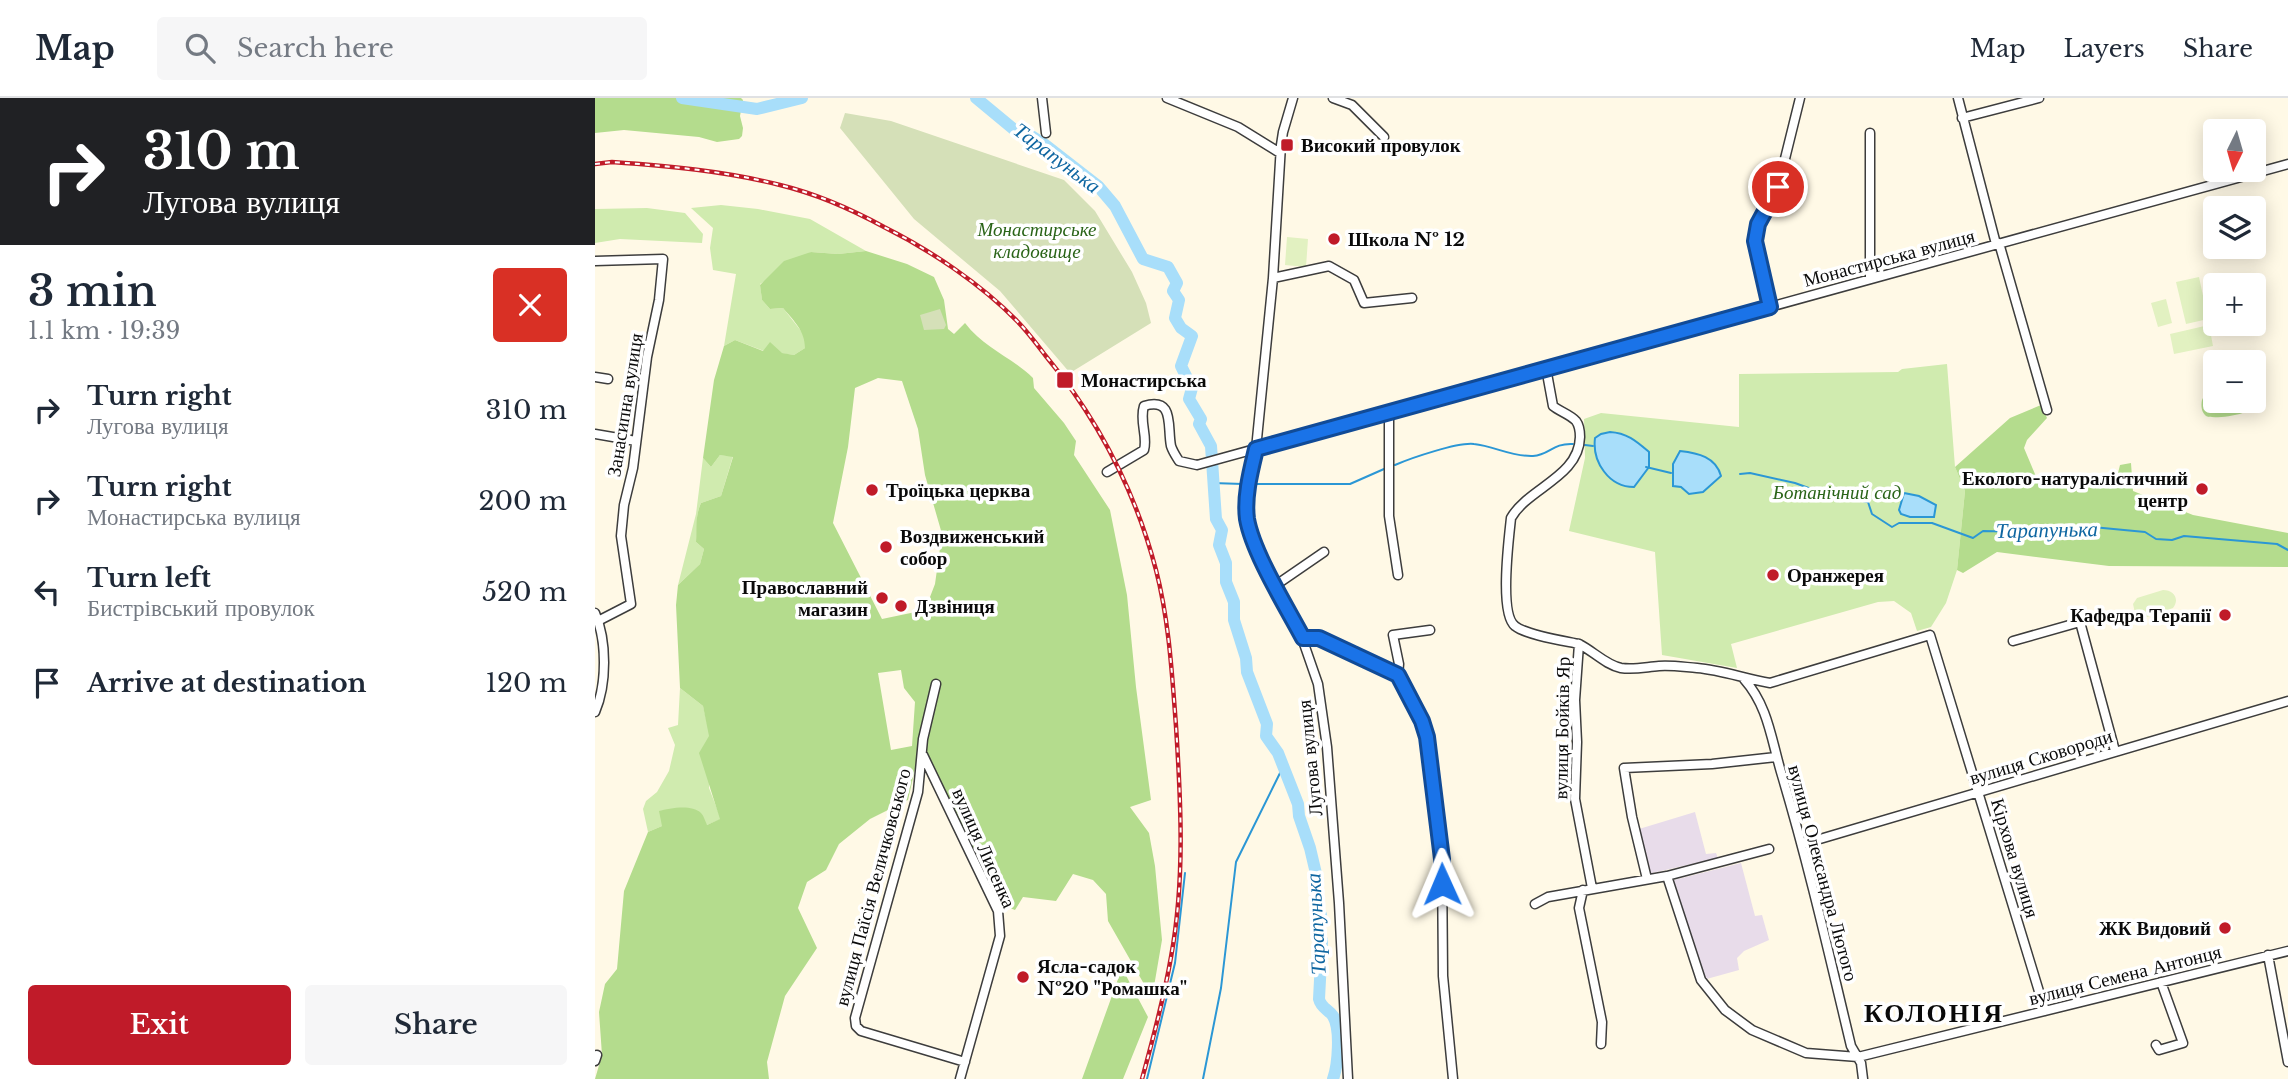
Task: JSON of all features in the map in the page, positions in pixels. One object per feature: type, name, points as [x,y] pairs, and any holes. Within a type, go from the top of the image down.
[{"type":"street","points":[[1042,98],[1046,133]]},
{"type":"street","points":[[1167,98],[1238,127],[1280,153]]},
{"type":"street","name":"Лугова вулиця","points":[[1293,98],[1280,153],[1273,278],[1247,517],[1254,543],[1303,638],[1318,684],[1327,747],[1339,903],[1348,1079]]},
{"type":"street","points":[[1333,98],[1352,105],[1384,137]]},
{"type":"street","points":[[1770,307],[1755,241],[1758,224],[1778,187],[1800,98]]},
{"type":"street","points":[[1958,98],[2047,410]]},
{"type":"street","points":[[1962,118],[2039,98]]},
{"type":"street","points":[[1870,133],[1870,279]]},
{"type":"street","name":"Монастирська вулиця","points":[[1256,449],[2288,164]]},
{"type":"street","name":"Занасипна вулиця","points":[[595,261],[663,259],[659,300],[647,357],[621,536],[631,604],[597,617]]},
{"type":"street","points":[[1273,278],[1329,266],[1354,280],[1364,303],[1412,298]]},
{"type":"street","name":"вулиця Бойків Яр","points":[[1546,368],[1553,407],[1576,421],[1580,430],[1580,443],[1576,456],[1565,468],[1517,508],[1511,517],[1506,590],[1510,619],[1515,626],[1579,644],[1575,700],[1575,799],[1592,888]]},
{"type":"street","points":[[595,377],[608,379]]},
{"type":"street","points":[[1107,472],[1144,450],[1146,444],[1141,420],[1142,410],[1144,406],[1151,404],[1164,407],[1172,449],[1179,461],[1201,464],[1256,449]]},
{"type":"street","points":[[1389,412],[1389,516],[1398,575]]},
{"type":"street","points":[[595,434],[636,441]]},
{"type":"street","points":[[1276,585],[1324,552]]},
{"type":"street","points":[[595,712],[603,679],[597,617]]},
{"type":"street","points":[[2013,641],[2080,622],[2115,751]]},
{"type":"street","points":[[1430,630],[1393,635],[1399,664],[1398,675],[1422,721],[1427,737],[1442,859],[1443,976],[1453,1079]]},
{"type":"street","name":"Кірхова вулиця","points":[[1744,679],[1770,683],[1930,635],[2045,1011]]},
{"type":"street","points":[[1303,638],[1319,638],[1398,675]]},
{"type":"street","points":[[1579,644],[1620,668],[1698,668],[1727,672],[1744,679]]},
{"type":"street","name":"вулиця Олександра Лютого","points":[[1744,679],[1763,706],[1803,844],[1851,1045],[1858,1057],[1863,1079]]},
{"type":"street","name":"вулиця Паїсія Величковського","points":[[936,684],[923,739],[918,792],[855,1018],[856,1026],[861,1031],[965,1062]]},
{"type":"street","name":"вулиця Сковороди","points":[[1803,844],[2288,701]]},
{"type":"street","name":"вулиця Лисенка","points":[[923,755],[998,911],[1000,923],[1000,936],[960,1079]]},
{"type":"street","points":[[1647,879],[1632,817],[1624,768],[1713,764],[1776,757]]},
{"type":"street","points":[[1535,904],[1548,897],[1667,876],[1769,849]]},
{"type":"street","name":"вулиця Семена Антонця","points":[[1667,876],[1704,986],[1725,1010],[1752,1030],[1805,1054],[1858,1057],[2288,950]]},
{"type":"street","points":[[1583,890],[1579,908],[1602,1022],[1601,1044]]},
{"type":"street","points":[[2268,956],[2288,1062]]},
{"type":"street","points":[[2156,1045],[2159,1050],[2183,1043],[2161,982]]},
{"type":"shaded area","points":[[1695,812],[1706,854],[1716,853],[1718,858],[1648,874],[1639,829]]},
{"type":"shaded area","points":[[1741,863],[1755,916],[1762,915],[1769,940],[1744,951],[1737,958],[1739,970],[1703,980],[1674,880]]},
{"type":"green space","points":[[595,98],[741,98],[742,136],[739,139],[717,142],[699,137],[624,130],[595,133]]},
{"type":"green space","name":"Монастирське кладовище","points":[[845,113],[891,121],[1064,180],[1095,211],[1132,272],[1146,303],[1151,323],[1070,373],[1000,291],[914,219],[840,128]]},
{"type":"green space","points":[[721,205],[810,219],[866,251],[838,254],[811,252],[760,284],[762,300],[770,309],[783,308],[805,336],[805,348],[794,355],[764,351],[735,340],[724,346],[736,274],[713,270],[710,248],[713,228],[691,208]]},
{"type":"green space","points":[[647,208],[685,213],[703,234],[702,243],[620,239],[595,243],[595,209]]},
{"type":"green space","points":[[1287,237],[1308,239],[1306,267],[1285,265]]},
{"type":"green space","points":[[866,251],[907,264],[934,277],[944,300],[948,329],[954,334],[965,323],[980,339],[1033,378],[1034,388],[1076,441],[1074,455],[1110,510],[1127,595],[1151,800],[1130,807],[1149,833],[1155,866],[1162,940],[1152,998],[1108,921],[1106,894],[1093,880],[1073,874],[1056,901],[1023,897],[1015,910],[999,904],[928,754],[915,769],[908,800],[870,819],[839,844],[826,870],[807,882],[798,908],[817,948],[785,996],[767,1062],[769,1079],[595,1079],[602,1055],[599,1012],[605,984],[617,969],[624,891],[648,832],[662,826],[659,811],[669,809],[697,810],[707,825],[720,819],[699,753],[709,736],[703,706],[680,688],[676,605],[678,585],[700,564],[704,549],[696,542],[699,508],[701,503],[721,496],[733,457],[720,455],[711,467],[703,458],[714,380],[724,346],[735,340],[763,351],[770,342],[782,353],[794,355],[805,348],[801,331],[783,308],[770,309],[762,300],[760,285],[784,261],[811,252],[838,254]],"holes":[[[878,378],[902,381],[918,429],[925,475],[942,534],[935,584],[925,610],[882,619],[833,523],[848,447],[855,388]],[[901,670],[904,688],[915,702],[912,746],[891,750],[878,673]]]},
{"type":"green space","points":[[2199,277],[2203,296],[2203,320],[2186,324],[2176,282]]},
{"type":"green space","points":[[2166,299],[2172,323],[2158,327],[2151,303]]},
{"type":"green space","points":[[940,309],[946,325],[944,329],[924,330],[920,315]]},
{"type":"green space","points":[[2203,326],[2203,336],[2211,336],[2213,346],[2174,354],[2170,334]]},
{"type":"green space","name":"Ботанічний сад","points":[[1947,364],[1955,467],[1965,491],[1957,570],[1946,603],[1931,627],[1917,631],[1911,613],[1894,601],[1878,602],[1731,644],[1737,668],[1662,655],[1655,552],[1569,531],[1585,458],[1584,419],[1601,413],[1739,427],[1739,374],[1898,372],[1902,369]]},
{"type":"green space","points":[[2041,405],[2047,418],[2027,440],[2024,448],[2040,486],[2117,477],[2120,465],[2131,463],[2133,491],[2193,515],[2288,533],[2288,567],[2109,566],[1997,552],[1963,573],[1957,570],[1965,491],[1955,467],[2010,418]]},
{"type":"green space","points":[[2203,413],[2242,413],[2220,417],[2206,416]]},
{"type":"green space","points":[[720,455],[733,456],[721,496],[701,503],[699,508],[696,542],[704,549],[700,564],[678,585],[696,514],[703,458],[711,467]]},
{"type":"green space","points":[[2163,590],[2175,596],[2173,608],[2147,617],[2135,613],[2133,604],[2137,598]]},
{"type":"green space","points":[[680,688],[703,706],[710,736],[709,788],[721,819],[707,825],[662,819],[662,826],[648,832],[643,809],[669,771],[675,745],[668,728],[678,725]]},
{"type":"green space","points":[[1122,968],[1148,1017],[1123,1079],[1082,1079]]},
{"type":"water","points":[[1610,432],[1626,436],[1649,452],[1649,467],[1634,487],[1617,483],[1599,464],[1595,438]]},
{"type":"water","points":[[1680,451],[1711,460],[1721,476],[1703,492],[1689,494],[1681,487],[1673,486],[1673,464]]},
{"type":"water","points":[[1904,493],[1919,496],[1936,505],[1934,517],[1910,517],[1901,514],[1899,510]]},
{"type":"waterway","name":"Тарапунька","points":[[682,98],[757,109],[802,98]]},
{"type":"waterway","name":"Тарапунька","points":[[976,98],[1017,132],[1044,144],[1098,186],[1115,206],[1143,259],[1168,267],[1177,283],[1173,291],[1179,300],[1175,318],[1181,328],[1192,336],[1181,366],[1192,388],[1189,399],[1201,419],[1199,424],[1211,446],[1216,519],[1222,530],[1219,545],[1226,563],[1226,582],[1234,602],[1234,620],[1246,658],[1247,672],[1267,724],[1266,736],[1278,753],[1298,804],[1318,882],[1315,902],[1321,915],[1318,929],[1322,941],[1319,999],[1336,1022],[1338,1038],[1333,1079]]},
{"type":"waterway","name":"Тарапунька","points":[[1395,465],[1457,445],[1481,445],[1518,455],[1533,456],[1560,445],[1573,444]]},
{"type":"waterway","name":"Тарапунька","points":[[1585,445],[1593,446]]},
{"type":"waterway","name":"Тарапунька","points":[[1646,467],[1671,473]]},
{"type":"waterway","name":"Тарапунька","points":[[1255,484],[1350,484],[1384,469]]},
{"type":"waterway","name":"Тарапунька","points":[[1740,474],[1750,473],[1795,483],[1825,494],[1868,502],[1872,514],[1892,527],[1899,523],[1932,523],[1973,538],[1983,531],[2064,533],[2082,526],[2145,532],[2156,539],[2172,540],[2184,536],[2277,544],[2288,550]]},
{"type":"waterway","name":"Тарапунька","points":[[1212,483],[1243,484]]},
{"type":"waterway","name":"Тарапунька","points":[[1203,1079],[1221,988],[1236,862],[1283,767]]},
{"type":"waterway","points":[[1147,1079],[1175,963],[1185,873]]},
{"type":"railway","points":[[595,164],[612,162],[676,167],[780,185],[833,203],[901,236],[937,257],[1003,307],[1064,379],[1098,430],[1126,484],[1156,570],[1167,628],[1176,726],[1180,813],[1178,900],[1168,972],[1142,1079]]},
{"type":"place","name":"Високий провулок","points":[[1287,145]]},
{"type":"place","name":"Школа № 12","points":[[1334,239]]},
{"type":"place","name":"Монастирська","points":[[1065,380]]},
{"type":"place","name":"Еколого-натуралістичний центр","points":[[2202,489]]},
{"type":"place","name":"Троїцька церква","points":[[872,490]]},
{"type":"place","name":"Воздвиженський собор","points":[[886,547]]},
{"type":"place","name":"Оранжерея","points":[[1773,575]]},
{"type":"place","name":"Православний магазин","points":[[882,598]]},
{"type":"place","name":"Дзвіниця","points":[[901,606]]},
{"type":"place","name":"Кафедра Терапії","points":[[2225,615]]},
{"type":"place","name":"ЖК Видовий","points":[[2225,928]]},
{"type":"place","name":"Ясла-садок №20 \"Ромашка\"","points":[[1023,977]]},
{"type":"district","name":"КОЛОНІЯ","points":[[1934,1013]]},
{"type":"route","points":[[1442,884],[1442,859],[1427,737],[1422,721],[1398,675],[1319,638],[1303,638],[1254,543],[1247,517],[1248,490],[1256,449],[1770,307],[1755,241],[1758,224],[1778,187]]}]
